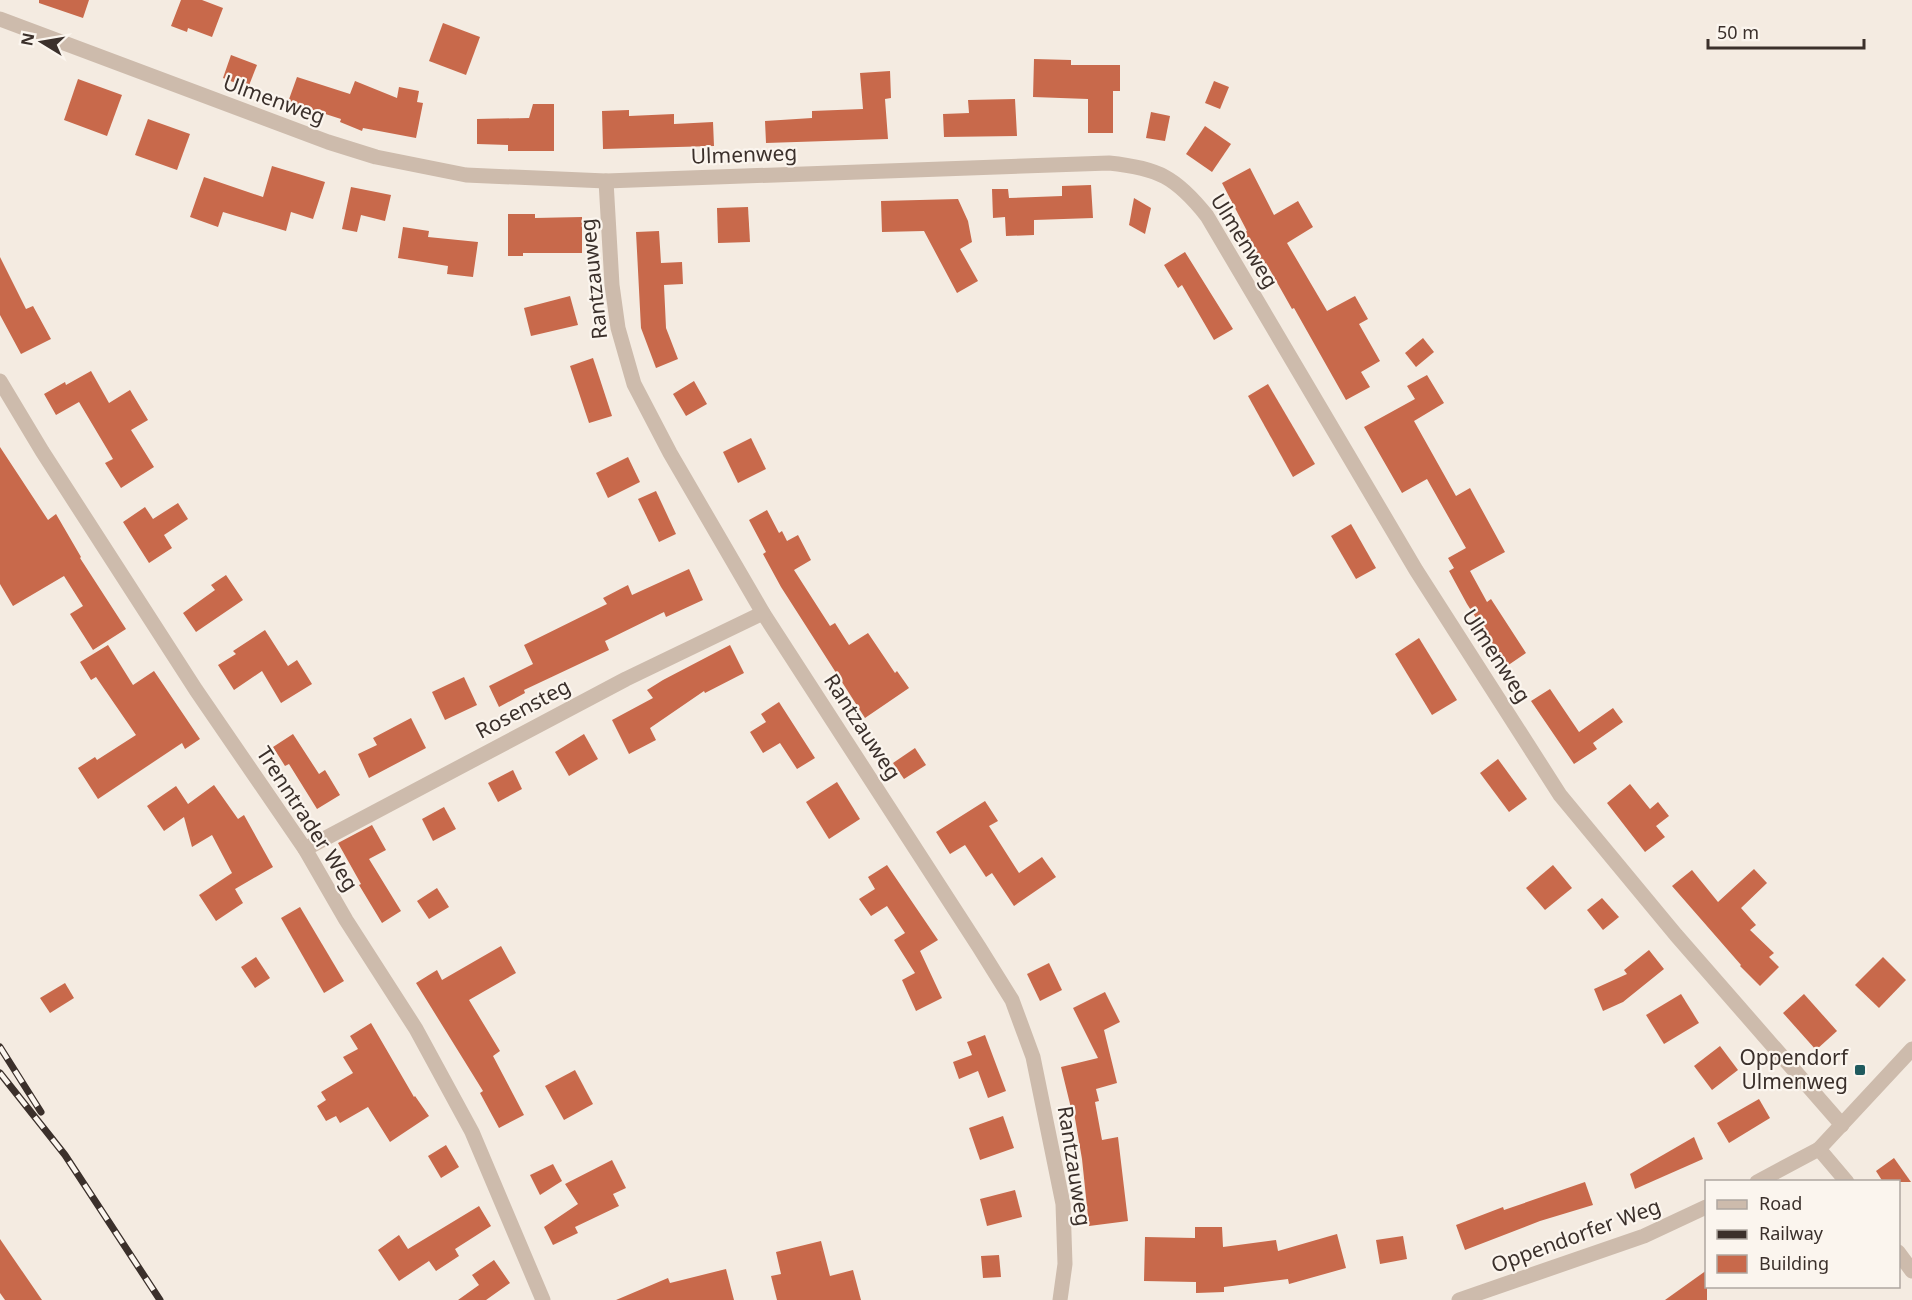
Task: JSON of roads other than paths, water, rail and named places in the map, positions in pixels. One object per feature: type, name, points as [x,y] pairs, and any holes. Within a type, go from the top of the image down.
[{"type":"street","name":"Ulmenweg","points":[[0,19],[300,133],[376,157],[466,175],[606,182],[1109,163],[1140,166],[1167,177],[1188,192],[1207,216],[1416,570],[1560,795],[1676,935],[1842,1125]]},
{"type":"street","name":"Rantzauweg","points":[[606,182],[616,317],[634,384],[670,453],[763,613],[1011,1000],[1033,1057],[1063,1204],[1065,1264],[1060,1300]]},
{"type":"street","name":"Trenntrader Weg","points":[[0,381],[42,451],[196,690],[305,849],[346,920],[416,1029],[472,1132],[543,1300]]},
{"type":"street","name":"Rosensteg","points":[[305,849],[626,679],[763,613]]},
{"type":"street","points":[[1761,1180],[1819,1149],[1912,1049]]},
{"type":"street","points":[[1819,1149],[1845,1180]]},
{"type":"street","name":"Oppendorfer Weg","points":[[1459,1300],[1644,1236],[1705,1209]]},
{"type":"street","points":[[1900,1253],[1912,1271]]},
{"type":"railway","points":[[0,1047],[41,1112]]},
{"type":"railway","points":[[0,1073],[65,1155],[160,1300]]},
{"type":"place","name":"Oppendorf Ulmenweg","points":[[1860,1070]]}]
